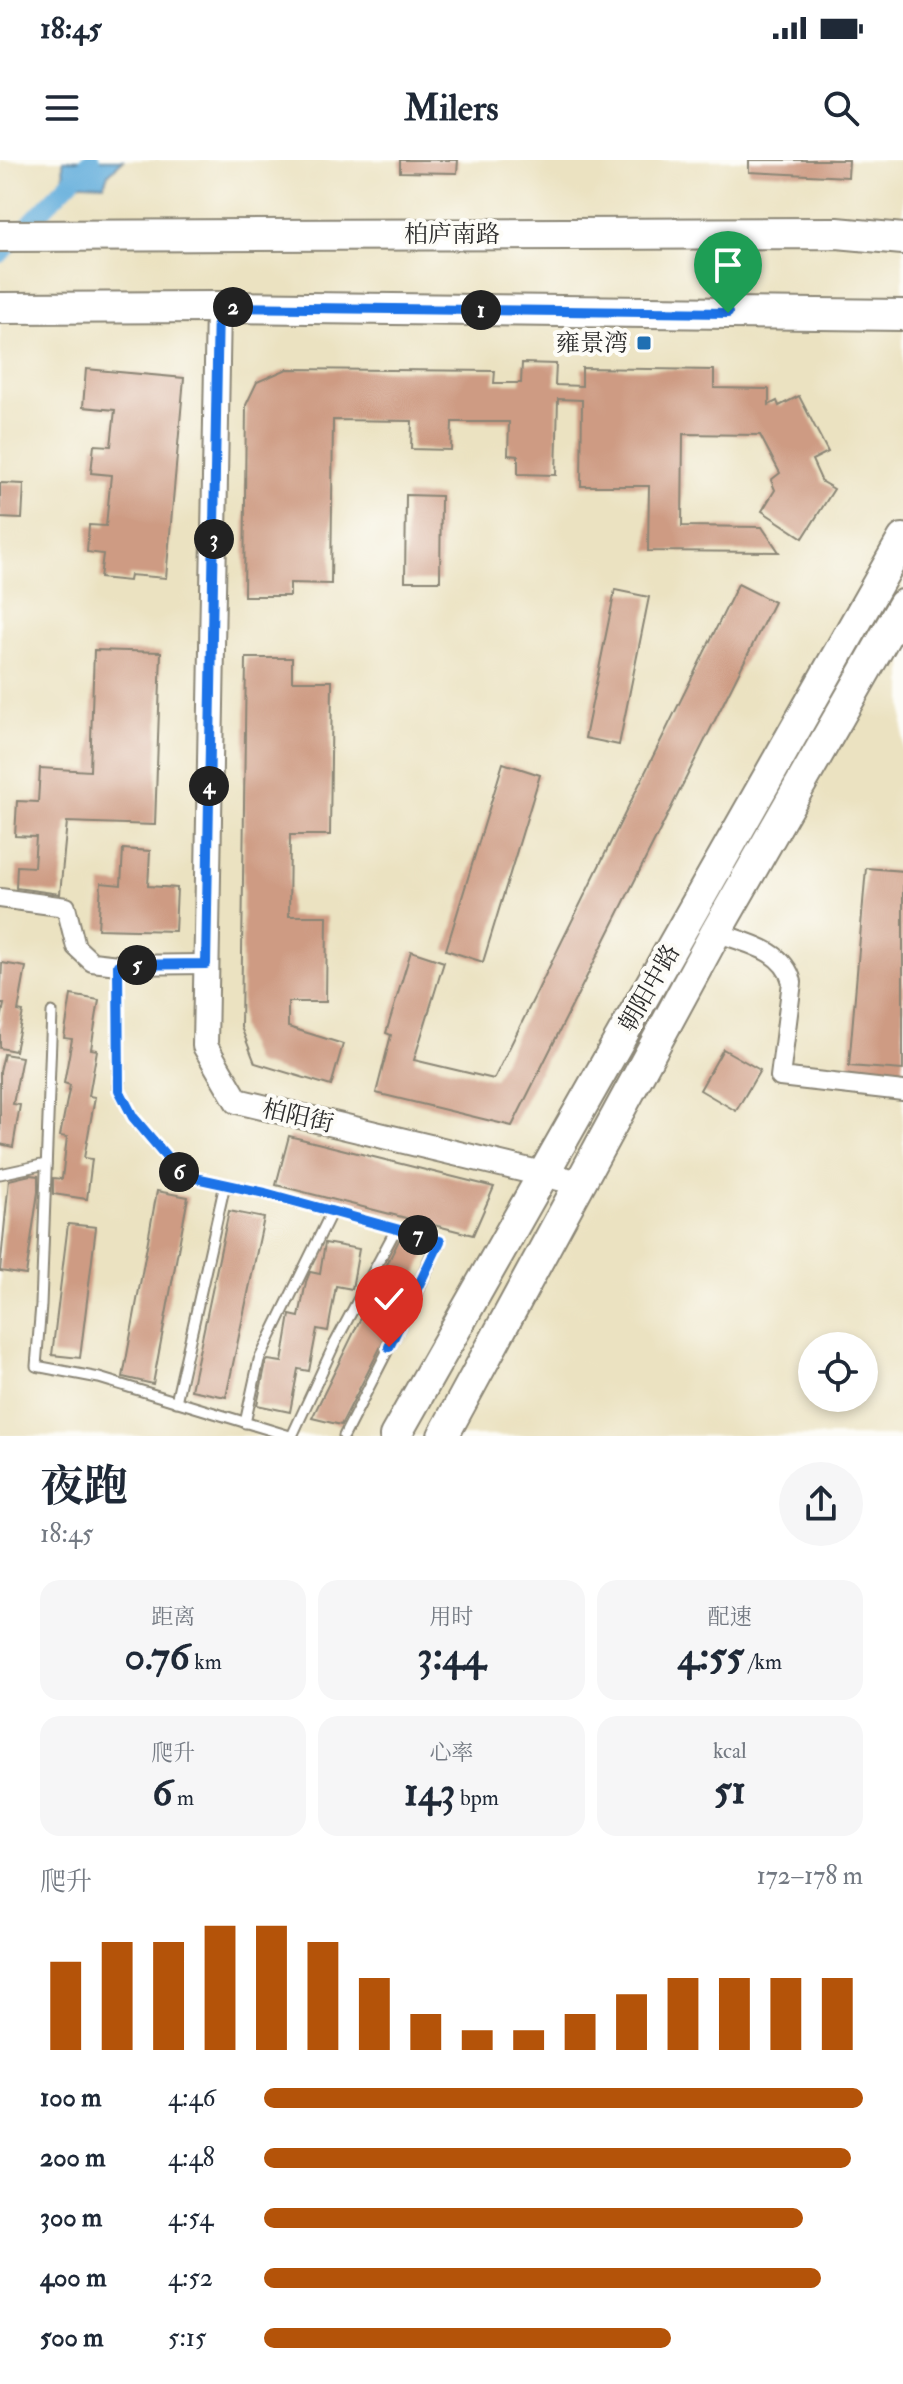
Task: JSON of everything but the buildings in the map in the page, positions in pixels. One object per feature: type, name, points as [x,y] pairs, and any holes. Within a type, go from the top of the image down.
[{"type":"main road","name":"柏庐南路","points":[[0,236],[837,233],[903,239]]},
{"type":"main road","points":[[0,308],[218,307],[903,315]]},
{"type":"main road","name":"朝阳中路","points":[[395,1436],[903,539]]},
{"type":"main road","name":"朝阳中路","points":[[443,1436],[716,932],[903,605]]},
{"type":"street","name":"柏阳街","points":[[218,307],[205,1046],[237,1101],[580,1183]]},
{"type":"street","points":[[0,898],[66,907],[76,947],[92,962],[118,965],[206,964]]},
{"type":"street","points":[[716,932],[778,956],[789,969],[792,982],[780,1077],[903,1091]]},
{"type":"lane","points":[[118,965],[119,1090],[133,1117],[182,1175],[440,1241],[344,1436]]},
{"type":"lane","points":[[52,1012],[36,1366],[99,1378],[291,1436],[335,1343],[396,1229]]},
{"type":"lane","points":[[0,1174],[46,1164]]},
{"type":"lane","points":[[176,1402],[225,1184]]},
{"type":"lane","points":[[245,1423],[259,1360],[332,1211]]},
{"type":"water","points":[[63,160],[123,160],[108,174],[104,185],[64,183]]},
{"type":"waterway","points":[[0,254],[91,160]]},
{"type":"place","name":"雍景湾","points":[[644,343]]},
{"type":"route","points":[[389,1347],[440,1241],[265,1193],[182,1175],[133,1117],[119,1090],[118,965],[206,964],[218,307],[728,313]]}]
